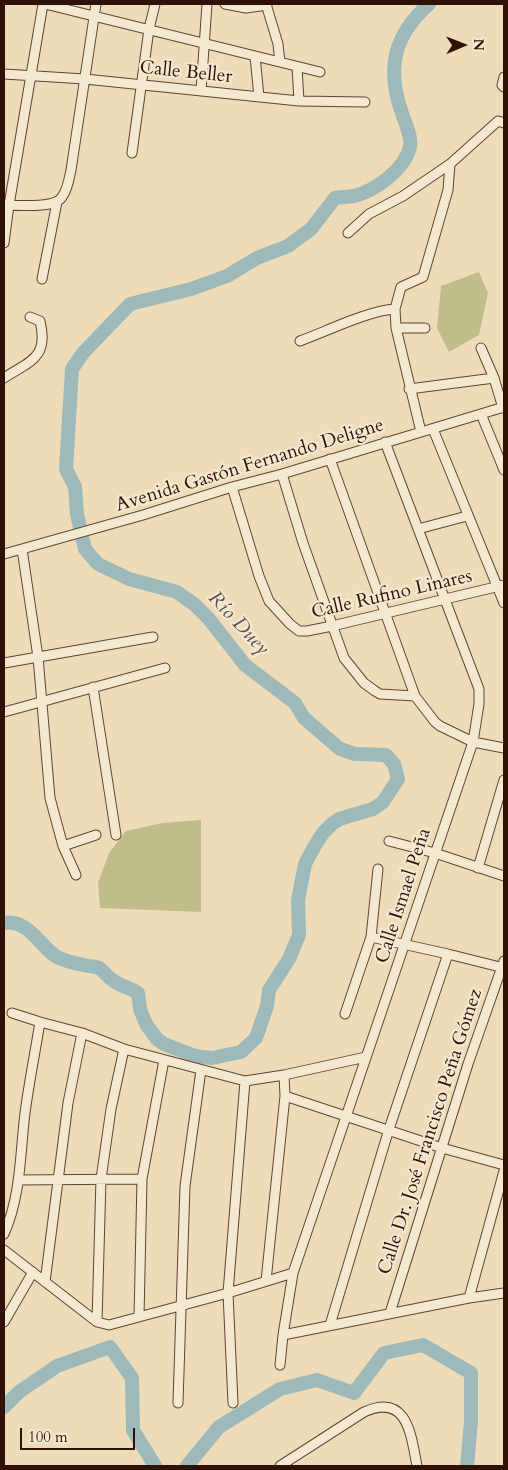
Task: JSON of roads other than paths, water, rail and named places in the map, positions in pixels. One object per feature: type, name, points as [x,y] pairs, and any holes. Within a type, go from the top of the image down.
[{"type":"street","points":[[4,243],[6,205],[44,4],[320,72]]},
{"type":"street","points":[[42,279],[60,200],[67,187],[71,170],[96,4]]},
{"type":"street","points":[[132,152],[149,29],[155,4]]},
{"type":"street","points":[[200,91],[207,4]]},
{"type":"street","points":[[225,4],[246,8],[266,4],[278,44],[280,62]]},
{"type":"street","points":[[255,56],[259,97]]},
{"type":"street","points":[[297,67],[298,101]]},
{"type":"street","name":"Calle Beller","points":[[4,74],[298,101],[365,102]]},
{"type":"street","points":[[504,77],[502,85],[504,87]]},
{"type":"street","points":[[348,233],[370,214],[403,196],[450,164],[498,121],[504,123]]},
{"type":"street","points":[[421,432],[409,389],[396,328],[395,310],[401,287],[422,277],[448,190],[450,164]]},
{"type":"street","points":[[6,205],[50,204],[60,200]]},
{"type":"street","points":[[300,341],[371,314],[395,310]]},
{"type":"street","points":[[4,378],[36,358],[42,344],[40,321],[30,317]]},
{"type":"street","points":[[396,328],[426,328]]},
{"type":"street","points":[[481,348],[494,378],[503,408]]},
{"type":"street","points":[[409,389],[494,378]]},
{"type":"street","name":"Avenida Gastón Fernando Deligne","points":[[4,554],[143,515],[503,408]]},
{"type":"street","points":[[481,414],[504,470]]},
{"type":"street","points":[[433,429],[467,516],[501,586],[504,603]]},
{"type":"street","name":"Calle Ismael Peña","points":[[280,1365],[293,1273],[473,742],[480,699],[479,689],[385,442]]},
{"type":"street","points":[[330,460],[415,696],[435,722],[473,742],[504,748]]},
{"type":"street","points":[[282,474],[344,658],[364,683],[380,694],[415,696]]},
{"type":"street","name":"Calle Rufino Linares","points":[[232,487],[259,576],[269,601],[290,624],[299,630],[306,631],[332,626],[501,586]]},
{"type":"street","points":[[418,528],[467,516]]},
{"type":"street","points":[[22,550],[38,657],[50,798],[63,846],[76,875]]},
{"type":"street","points":[[4,663],[153,637]]},
{"type":"street","points":[[4,712],[165,668]]},
{"type":"street","points":[[93,687],[116,835]]},
{"type":"street","points":[[478,868],[504,780]]},
{"type":"street","points":[[63,846],[96,836]]},
{"type":"street","points":[[389,841],[435,853],[504,876]]},
{"type":"street","points":[[345,1014],[371,938],[378,869]]},
{"type":"street","points":[[371,938],[504,966]]},
{"type":"street","points":[[330,1325],[389,1129],[448,954]]},
{"type":"street","name":"Calle Dr. José Francisco Peña Gómez","points":[[390,1313],[468,1064],[504,966]]},
{"type":"street","points":[[12,1013],[82,1033],[124,1049],[245,1081],[284,1075],[366,1057]]},
{"type":"street","points":[[4,1234],[10,1220],[18,1180],[25,1114],[40,1022]]},
{"type":"street","points":[[45,1282],[68,1103],[82,1033]]},
{"type":"street","points":[[97,1322],[101,1179],[111,1109],[124,1049]]},
{"type":"street","points":[[139,1317],[142,1179],[164,1060]]},
{"type":"street","points":[[178,1403],[185,1186],[201,1070]]},
{"type":"street","points":[[266,1281],[285,1096],[284,1075]]},
{"type":"street","points":[[233,1403],[228,1293],[245,1081]]},
{"type":"street","points":[[285,1096],[442,1148],[504,1166]]},
{"type":"street","points":[[469,1298],[504,1171]]},
{"type":"street","points":[[18,1180],[142,1179]]},
{"type":"street","points":[[4,1250],[97,1322],[108,1325],[182,1306],[293,1273]]},
{"type":"street","points":[[4,1322],[33,1272]]},
{"type":"street","points":[[283,1335],[390,1313],[504,1293]]},
{"type":"street","points":[[280,1466],[364,1412],[375,1407],[391,1408],[402,1414],[409,1426],[417,1466]]},
{"type":"waterway","name":"Río Duey","points":[[4,923],[12,923],[26,928],[57,957],[70,962],[99,968],[112,980],[138,993],[140,1009],[146,1024],[157,1039],[164,1044],[195,1056],[212,1058],[241,1052],[256,1038],[267,1006],[269,990],[289,959],[299,935],[298,900],[305,864],[314,847],[323,833],[339,819],[373,809],[383,802],[398,779],[394,764],[386,755],[355,754],[340,749],[304,718],[295,703],[245,665],[209,619],[195,605],[177,592],[129,579],[98,564],[85,549],[77,514],[75,487],[66,469],[72,369],[83,353],[130,304],[191,289],[227,276],[257,258],[288,246],[311,229],[335,198],[362,193],[380,184],[396,171],[407,155],[410,142],[394,80],[394,65],[401,39],[417,15],[429,4]]},
{"type":"waterway","points":[[187,1466],[219,1427],[280,1389],[317,1380],[354,1393],[384,1353],[423,1345],[471,1373],[471,1422],[467,1466]]},
{"type":"waterway","points":[[4,1407],[19,1392],[57,1366],[110,1347],[132,1378],[133,1430],[155,1466]]}]
